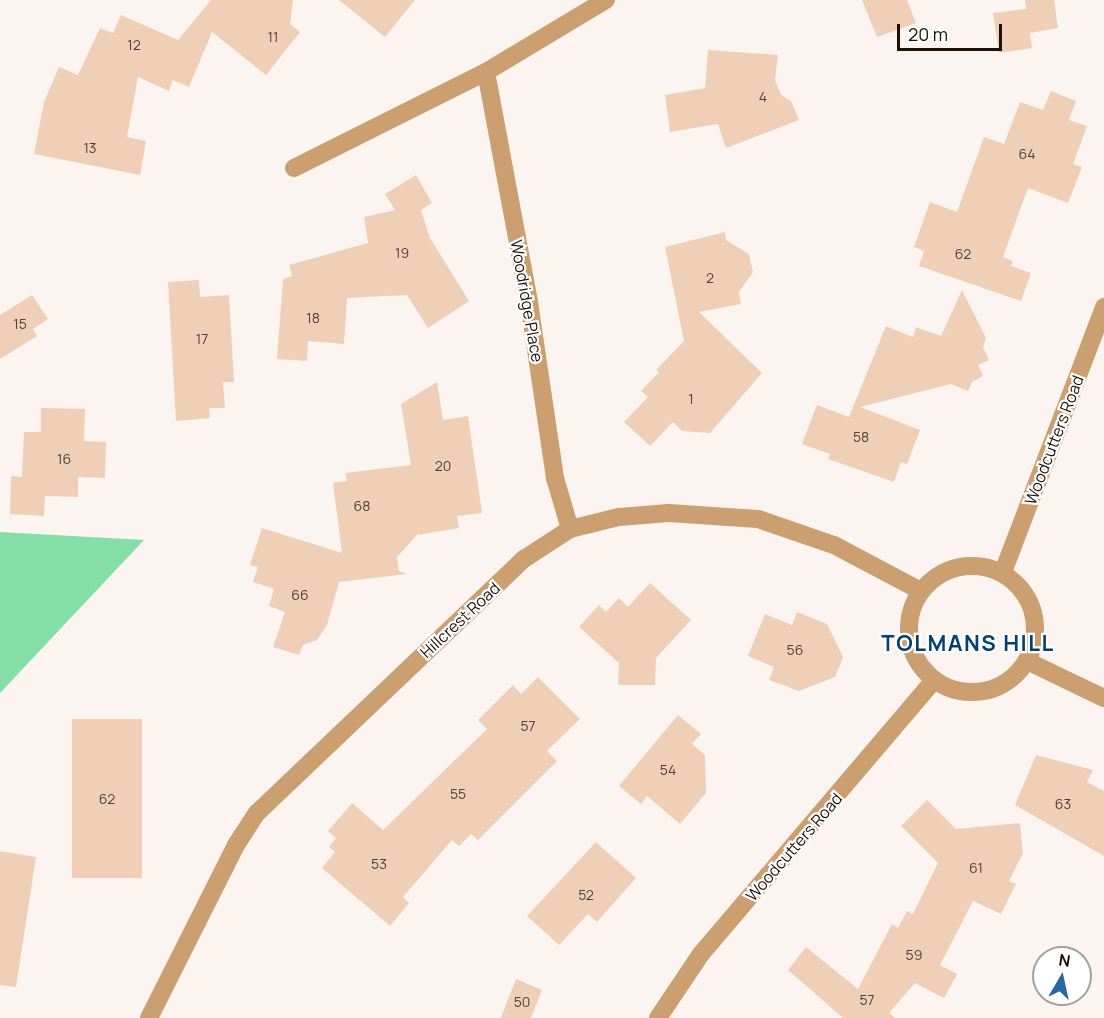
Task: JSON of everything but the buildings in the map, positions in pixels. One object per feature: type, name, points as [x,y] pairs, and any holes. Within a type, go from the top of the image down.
[{"type":"street","points":[[294,168],[486,72],[606,0]]},
{"type":"street","name":"Woodridge Place","points":[[486,72],[529,302],[555,478],[570,529]]},
{"type":"street","name":"Woodcutters Road","points":[[1004,572],[1104,307]]},
{"type":"street","name":"Hillcrest Road","points":[[149,1018],[236,845],[257,813],[524,559],[570,529],[619,517],[669,513],[759,519],[834,545],[921,591]]},
{"type":"street","points":[[969,565],[1004,572],[1020,587],[1033,613],[1034,642],[1027,661],[1014,677],[995,688],[975,692],[953,689],[934,680],[920,666],[911,648],[908,628],[911,608],[921,591],[951,569],[969,565]]},
{"type":"street","points":[[1027,661],[1104,698]]},
{"type":"street","name":"Woodcutters Road","points":[[658,1018],[701,954],[934,680]]},
{"type":"green space","points":[[0,532],[144,540],[0,693]]},
{"type":"district","name":"TOLMANS HILL","points":[[968,644]]}]
